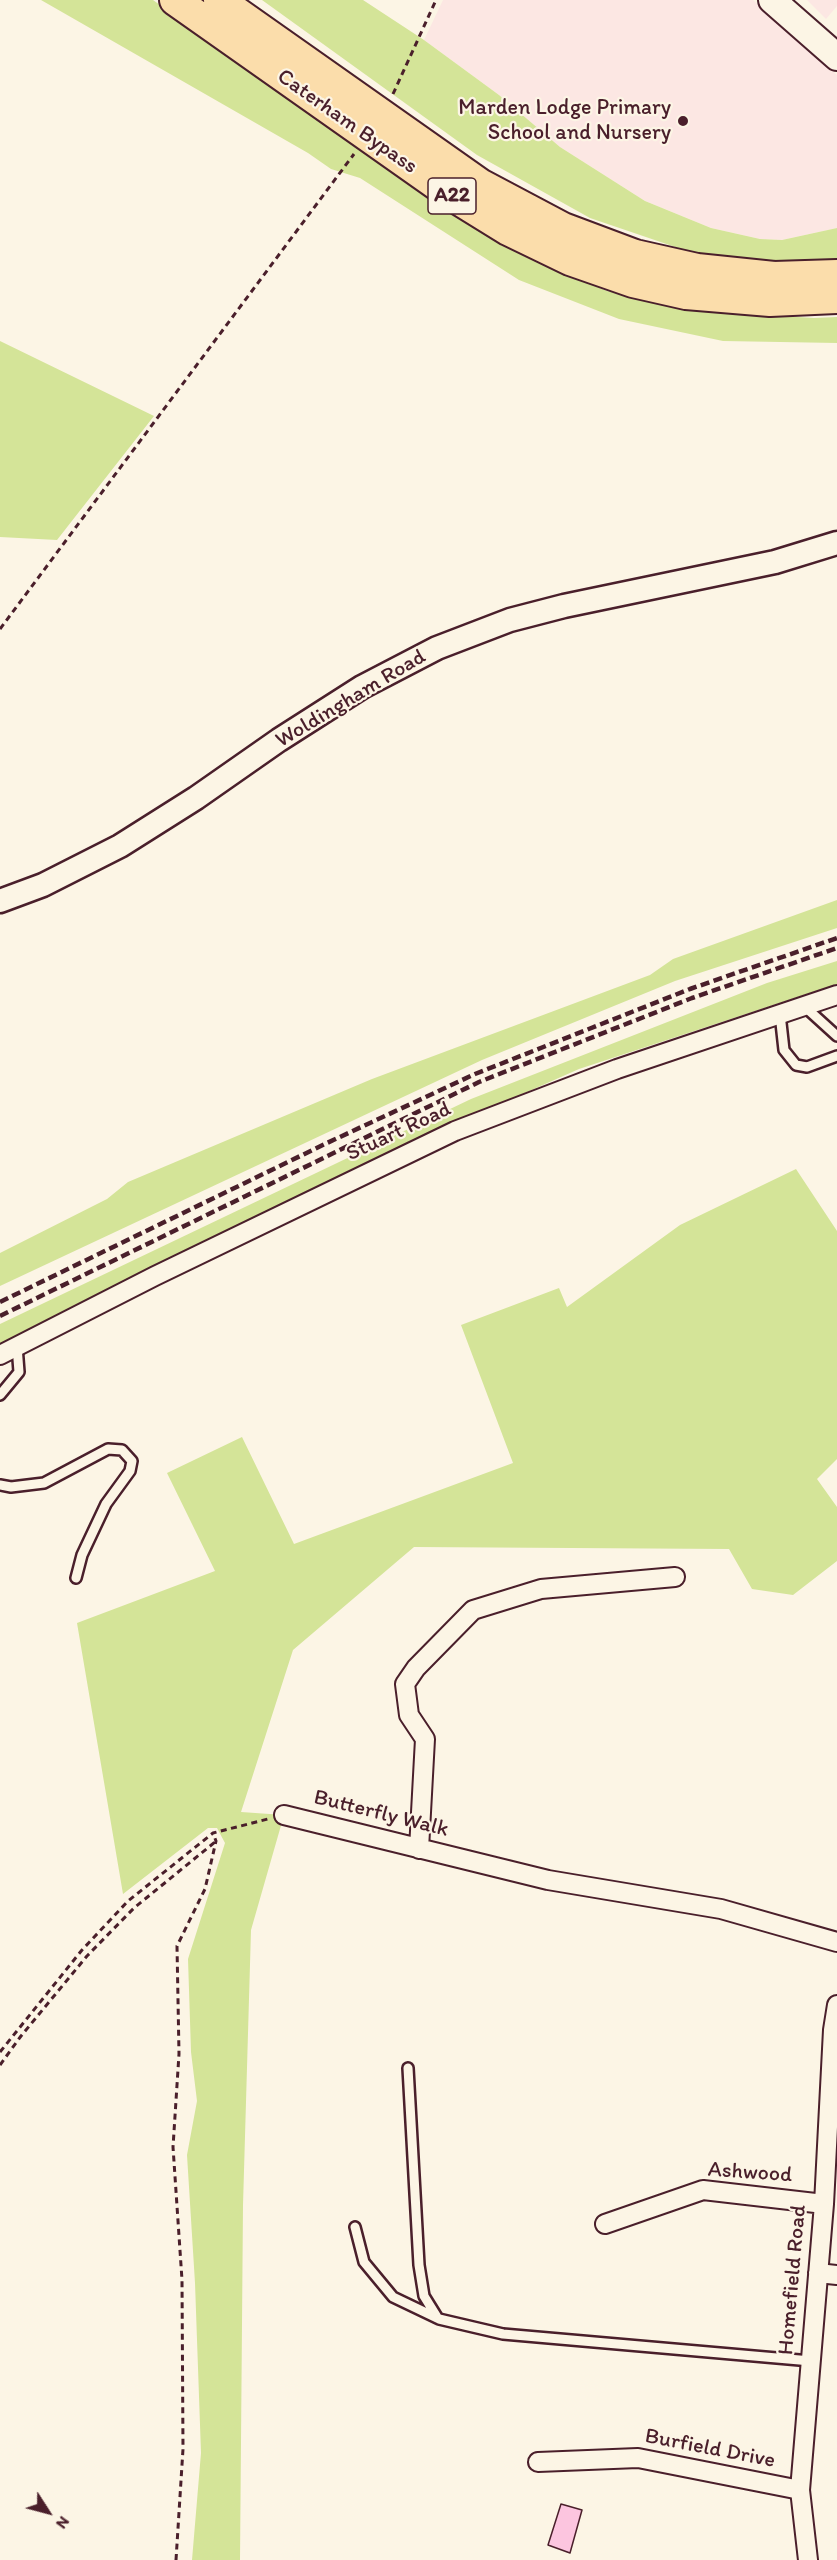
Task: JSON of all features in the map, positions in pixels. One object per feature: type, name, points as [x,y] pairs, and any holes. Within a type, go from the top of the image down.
[{"type":"highway","name":"Caterham Bypass","points":[[175,0],[375,126],[563,228],[635,255],[697,269],[774,277],[837,275]]},
{"type":"highway","name":"Caterham Bypass","points":[[219,0],[375,126],[453,196],[508,230],[570,260],[633,282],[686,294],[770,301],[837,298]]},
{"type":"main road","points":[[772,0],[837,57]]},
{"type":"street","name":"Woldingham Road","points":[[0,901],[43,885],[120,846],[362,687],[437,648],[510,621],[564,606],[775,562],[837,543]]},
{"type":"street","name":"Stuart Road","points":[[0,1355],[155,1276],[455,1131],[617,1069],[837,995]]},
{"type":"street","points":[[419,1849],[425,1739],[409,1715],[405,1684],[416,1668],[473,1610],[541,1589],[675,1576]]},
{"type":"street","name":"Butterfly Walk","points":[[284,1815],[548,1880],[721,1909],[837,1942]]},
{"type":"street","name":"Homefield Road","points":[[808,2560],[800,2490],[824,2204],[833,2030],[837,2005]]},
{"type":"street","name":"Ashwood","points":[[604,2224],[703,2190],[824,2204]]},
{"type":"street","points":[[818,2273],[837,2275]]},
{"type":"street","name":"Burfield Drive","points":[[538,2462],[638,2458],[800,2490]]},
{"type":"lane","points":[[804,1006],[837,1036]]},
{"type":"lane","points":[[780,1014],[784,1050],[796,1065],[807,1067],[837,1056]]},
{"type":"lane","points":[[0,1395],[19,1372],[17,1346]]},
{"type":"lane","points":[[0,1485],[11,1487],[44,1484],[108,1449],[122,1450],[132,1461],[130,1471],[101,1514],[82,1555],[76,1578]]},
{"type":"lane","points":[[408,2068],[419,2265],[424,2296],[439,2319]]},
{"type":"lane","points":[[355,2227],[364,2262],[393,2297],[439,2319],[503,2334],[811,2361]]},
{"type":"path","points":[[0,629],[375,126],[436,0]]},
{"type":"path","name":"Butterfly Walk","points":[[0,2052],[82,1950],[128,1901],[213,1833],[284,1815]]},
{"type":"path","points":[[176,2560],[183,2449],[182,2280],[173,2147],[179,2054],[177,1946],[205,1888],[216,1841],[213,1833]]},
{"type":"path","points":[[0,2065],[87,1956],[134,1908],[216,1841]]},
{"type":"shaded area","name":"Marden Lodge Primary School and Nursery","points":[[443,0],[753,0],[837,75],[837,228],[782,240],[760,239],[711,228],[645,201],[560,147],[499,95],[424,40]]},
{"type":"shaded area","points":[[807,0],[837,0],[837,6],[826,19]]},
{"type":"green space","points":[[41,0],[153,0],[440,205],[524,256],[607,291],[700,311],[814,318],[837,317],[837,343],[723,341],[619,319],[519,280],[360,178],[331,169],[308,153]]},
{"type":"green space","points":[[262,0],[363,0],[424,40],[499,95],[560,147],[645,201],[711,228],[760,239],[782,240],[837,228],[837,261],[767,261],[690,252],[590,218],[477,155]]},
{"type":"green space","points":[[0,341],[154,416],[57,540],[0,537]]},
{"type":"green space","points":[[837,900],[837,928],[675,981],[482,1060],[0,1286],[0,1253],[107,1199],[128,1182],[372,1079],[650,975],[673,959]]},
{"type":"green space","points":[[837,961],[837,984],[579,1069],[353,1169],[0,1345],[0,1324],[471,1099],[767,983]]},
{"type":"green space","points":[[796,1169],[837,1231],[837,1459],[817,1479],[837,1507],[837,1561],[793,1595],[752,1589],[729,1549],[414,1547],[293,1650],[241,1812],[284,1815],[251,1930],[243,2205],[240,2560],[192,2560],[201,2453],[195,2283],[187,2155],[197,2101],[191,2052],[188,1959],[225,1843],[217,1828],[208,1828],[123,1894],[77,1623],[215,1571],[167,1473],[242,1437],[294,1544],[513,1463],[461,1325],[559,1288],[567,1307],[680,1225]]},
{"type":"building","points":[[561,2504],[582,2510],[570,2553],[548,2545]]},
{"type":"railway","points":[[0,1302],[327,1143],[475,1074],[690,989],[837,938]]},
{"type":"railway","points":[[0,1316],[479,1082],[692,998],[837,948]]},
{"type":"place","name":"Marden Lodge Primary School and Nursery","points":[[683,121]]}]
